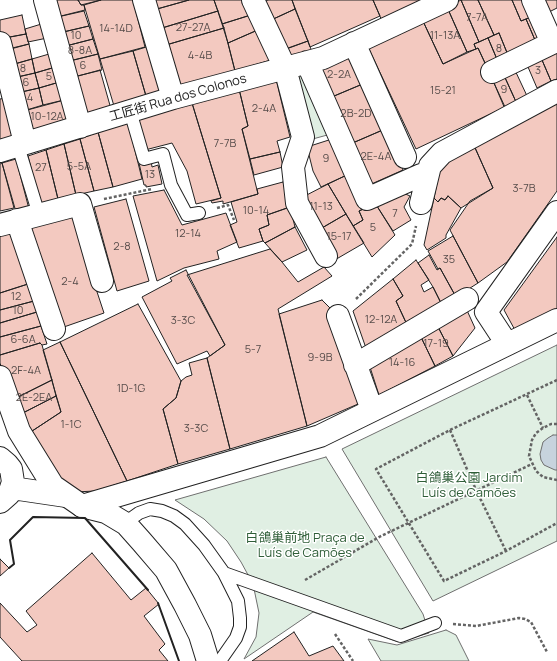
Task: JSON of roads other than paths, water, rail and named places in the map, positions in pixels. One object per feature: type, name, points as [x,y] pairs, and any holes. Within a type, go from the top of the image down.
[{"type":"street","points":[[46,0],[80,127]]},
{"type":"street","points":[[144,0],[173,98]]},
{"type":"street","points":[[253,0],[285,68],[302,137],[293,167],[297,203],[326,256]]},
{"type":"street","name":"工匠街 Rua dos Colonos","points":[[14,147],[173,98],[323,58],[447,0]]},
{"type":"street","points":[[492,72],[552,43],[550,18],[533,0]]},
{"type":"street","points":[[0,43],[14,147]]},
{"type":"street","points":[[354,43],[405,158]]},
{"type":"street","points":[[307,62],[367,199],[424,178]]},
{"type":"street","points":[[422,202],[424,178],[430,166],[442,153],[557,91]]},
{"type":"street","points":[[54,329],[9,223],[80,204],[102,281]]},
{"type":"street","points":[[507,344],[486,312],[557,212]]},
{"type":"street","points":[[355,364],[467,299]]},
{"type":"street","points":[[338,316],[372,410]]},
{"type":"street","points":[[74,501],[320,436],[557,320]]},
{"type":"street","points":[[0,377],[5,404],[19,431],[53,486],[74,501]]},
{"type":"street","points":[[0,458],[11,469],[13,482],[6,495],[74,501],[106,512],[126,524],[166,570],[186,605],[200,635],[208,661]]},
{"type":"lane","points":[[130,111],[144,159],[163,154],[171,185],[187,215],[199,212]]},
{"type":"lane","points":[[14,147],[39,215]]},
{"type":"lane","points":[[126,524],[139,513],[150,509],[162,510],[185,524],[204,545],[224,573],[238,601],[240,627],[236,638],[220,661]]},
{"type":"lane","points":[[224,573],[401,636],[435,623]]},
{"type":"park label","name":"白鴿巢公園 Jardim Luís de Camões","points":[[469,486]]},
{"type":"park label","name":"白鴿巢前地 Praça de Luís de Camões","points":[[305,546]]}]
